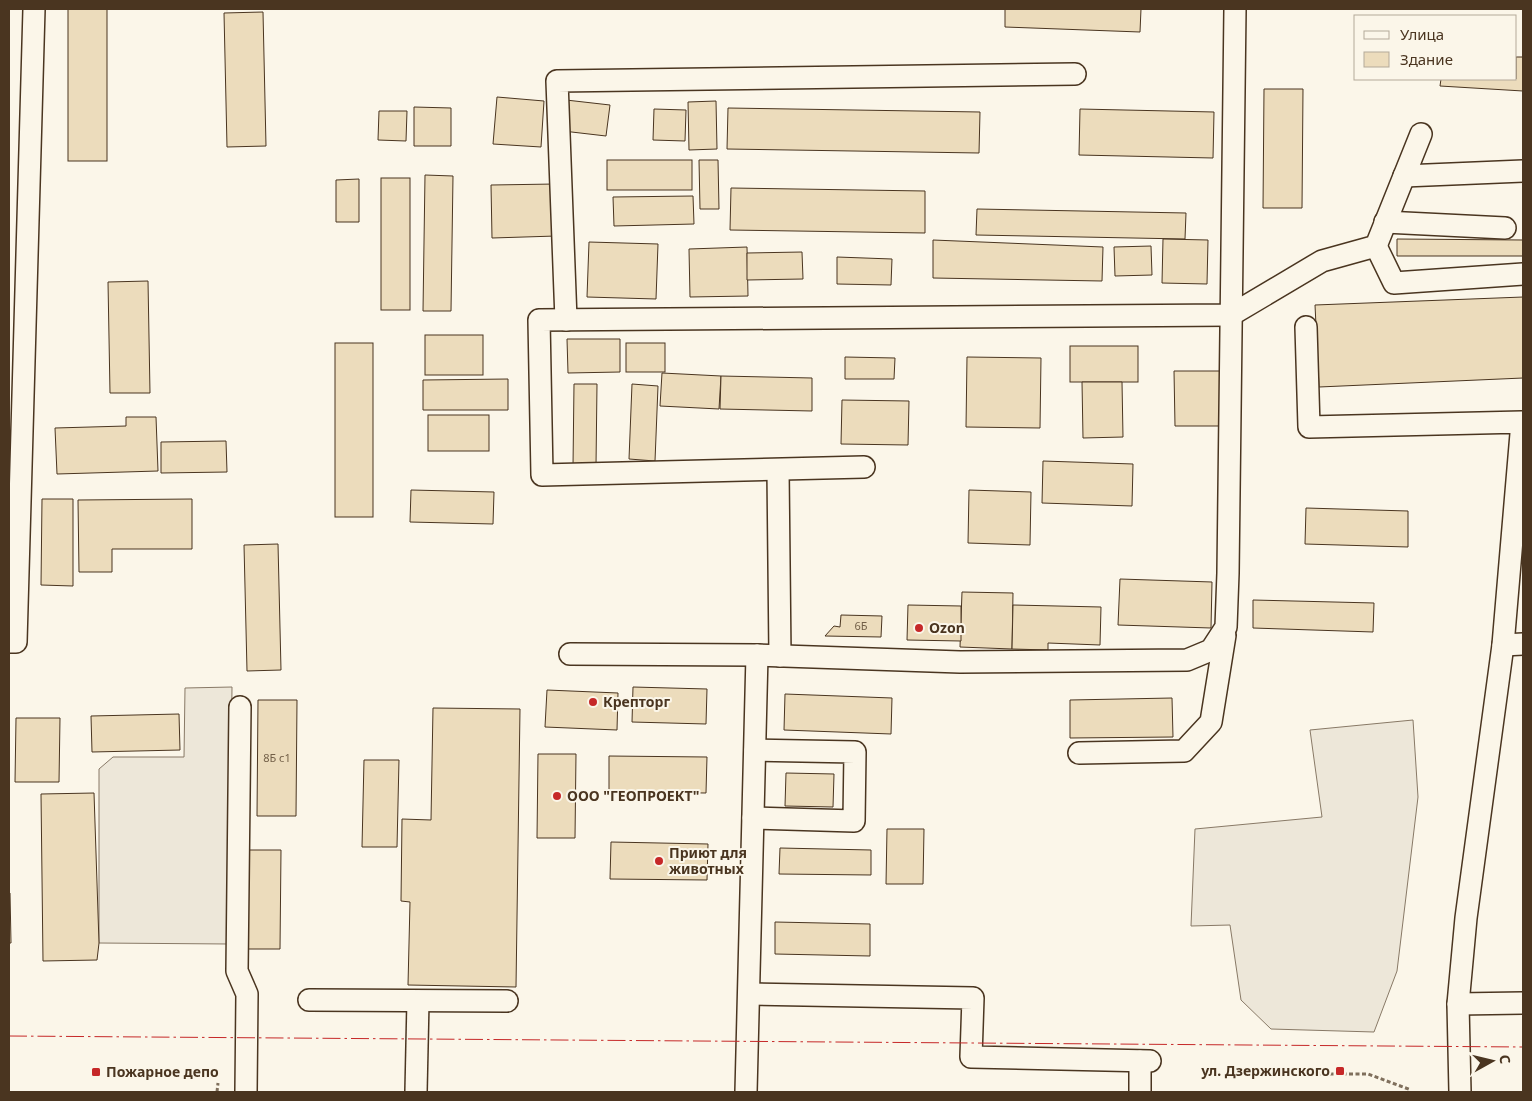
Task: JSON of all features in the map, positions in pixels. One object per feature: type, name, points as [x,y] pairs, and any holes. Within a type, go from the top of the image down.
[{"type":"lane","points":[[9,642],[16,642],[34,9]]},
{"type":"lane","points":[[1079,753],[1184,751],[1211,722],[1226,627],[1228,573],[1235,9]]},
{"type":"lane","points":[[566,320],[557,81],[1075,74]]},
{"type":"lane","points":[[1421,134],[1376,246],[1394,283],[1523,274]]},
{"type":"lane","points":[[1404,176],[1523,172]]},
{"type":"lane","points":[[1385,222],[1505,228]]},
{"type":"lane","points":[[864,467],[542,475],[539,320],[1232,315],[1322,261],[1376,246]]},
{"type":"lane","points":[[1306,326],[1309,426],[1523,422],[1513,644],[1466,918],[1458,1004],[1460,1092]]},
{"type":"lane","points":[[778,470],[780,656]]},
{"type":"lane","points":[[570,654],[757,655],[960,662],[1187,660],[1212,650],[1226,627]]},
{"type":"lane","points":[[746,1092],[757,655]]},
{"type":"lane","points":[[240,707],[236,971],[247,994],[246,1092]]},
{"type":"lane","points":[[753,818],[854,821],[855,752],[755,750]]},
{"type":"lane","points":[[748,994],[973,998],[971,1057],[1145,1061],[1140,1092]]},
{"type":"lane","points":[[308,1000],[507,1001]]},
{"type":"lane","points":[[416,1092],[418,1001]]},
{"type":"lane","points":[[1458,1004],[1523,1003]]},
{"type":"path","points":[[1297,1074],[1368,1074],[1411,1090]]},
{"type":"path","points":[[217,1092],[218,1083]]},
{"type":"shaded area","points":[[232,687],[229,944],[99,943],[99,769],[113,757],[184,757],[185,688]]},
{"type":"shaded area","points":[[1413,720],[1418,797],[1397,971],[1374,1032],[1271,1029],[1241,1000],[1230,925],[1191,926],[1195,829],[1322,817],[1310,730]]},
{"type":"building","points":[[68,9],[107,9],[107,161],[68,161]]},
{"type":"building","points":[[1005,9],[1141,9],[1140,32],[1005,27]]},
{"type":"building","points":[[263,12],[266,146],[227,147],[224,13]]},
{"type":"building","points":[[1517,57],[1523,57],[1523,91],[1440,86],[1441,80],[1517,80]]},
{"type":"building","points":[[1264,89],[1303,89],[1302,208],[1263,208]]},
{"type":"building","points":[[497,97],[544,101],[541,147],[493,144]]},
{"type":"building","points":[[566,100],[610,105],[606,136],[563,131]]},
{"type":"building","points":[[716,101],[717,149],[689,150],[688,102]]},
{"type":"building","points":[[414,107],[451,108],[451,146],[414,146]]},
{"type":"building","points":[[728,108],[980,112],[979,153],[727,149]]},
{"type":"building","points":[[654,109],[686,110],[685,141],[653,140]]},
{"type":"building","points":[[1080,109],[1214,112],[1213,158],[1079,155]]},
{"type":"building","points":[[379,111],[407,111],[406,141],[378,140]]},
{"type":"building","points":[[607,160],[692,160],[692,190],[607,190]]},
{"type":"building","points":[[699,160],[718,160],[719,209],[700,209]]},
{"type":"building","points":[[425,175],[453,176],[451,311],[423,311]]},
{"type":"building","points":[[381,178],[410,178],[410,310],[381,310]]},
{"type":"building","points":[[359,179],[359,222],[336,222],[336,180]]},
{"type":"building","points":[[555,184],[556,236],[492,238],[491,185]]},
{"type":"building","points":[[731,188],[925,191],[925,233],[730,230]]},
{"type":"building","points":[[693,196],[694,224],[614,226],[613,197]]},
{"type":"building","points":[[977,209],[1186,213],[1185,239],[976,235]]},
{"type":"building","points":[[1163,239],[1208,240],[1207,284],[1162,283]]},
{"type":"building","points":[[1397,239],[1523,240],[1523,256],[1397,256]]},
{"type":"building","points":[[933,240],[1103,247],[1102,281],[933,278]]},
{"type":"building","points":[[589,242],[658,244],[656,299],[587,297]]},
{"type":"building","points":[[1151,246],[1152,275],[1115,276],[1114,247]]},
{"type":"building","points":[[747,247],[748,296],[690,297],[689,249]]},
{"type":"building","points":[[802,252],[803,279],[747,280],[747,253]]},
{"type":"building","points":[[837,257],[892,259],[891,285],[837,284]]},
{"type":"building","points":[[148,281],[150,393],[110,393],[108,282]]},
{"type":"building","points":[[1523,297],[1523,378],[1319,387],[1315,305]]},
{"type":"building","points":[[425,335],[483,335],[483,375],[425,375]]},
{"type":"building","points":[[567,339],[620,339],[620,372],[568,373]]},
{"type":"building","points":[[335,343],[373,343],[373,517],[335,517]]},
{"type":"building","points":[[626,343],[665,343],[665,372],[626,372]]},
{"type":"building","points":[[1070,346],[1138,346],[1138,382],[1070,382]]},
{"type":"building","points":[[845,357],[895,358],[894,379],[845,379]]},
{"type":"building","points":[[967,357],[1041,358],[1040,428],[966,427]]},
{"type":"building","points":[[1174,371],[1220,371],[1220,426],[1175,426]]},
{"type":"building","points":[[662,373],[721,376],[719,409],[660,406]]},
{"type":"building","points":[[721,376],[812,378],[812,411],[720,409]]},
{"type":"building","points":[[508,379],[508,410],[423,410],[423,380]]},
{"type":"building","points":[[1082,382],[1122,382],[1123,437],[1083,438]]},
{"type":"building","points":[[574,384],[597,384],[596,466],[573,466]]},
{"type":"building","points":[[632,384],[658,386],[655,461],[629,459]]},
{"type":"building","points":[[842,400],[909,401],[908,445],[841,444]]},
{"type":"building","points":[[428,415],[489,415],[489,451],[428,451]]},
{"type":"building","points":[[126,417],[156,417],[158,471],[57,474],[55,428],[126,426]]},
{"type":"building","points":[[226,441],[227,472],[161,473],[161,442]]},
{"type":"building","points":[[1043,461],[1133,464],[1132,506],[1042,503]]},
{"type":"building","points":[[411,490],[494,492],[493,524],[410,522]]},
{"type":"building","points":[[969,490],[1031,492],[1030,545],[968,543]]},
{"type":"building","points":[[42,499],[73,499],[73,586],[41,585]]},
{"type":"building","points":[[192,499],[192,549],[112,549],[112,572],[79,572],[78,500]]},
{"type":"building","points":[[1306,508],[1408,511],[1408,547],[1305,544]]},
{"type":"building","points":[[278,544],[281,670],[247,671],[244,545]]},
{"type":"building","points":[[1120,579],[1212,582],[1211,628],[1118,625]]},
{"type":"building","points":[[962,592],[1013,593],[1012,649],[960,647]]},
{"type":"building","points":[[1253,600],[1374,603],[1373,632],[1253,628]]},
{"type":"building","points":[[908,605],[961,606],[961,641],[907,640]]},
{"type":"building","points":[[1013,605],[1101,607],[1100,645],[1048,643],[1048,650],[1012,649]]},
{"type":"building","points":[[841,615],[882,616],[881,637],[825,636],[834,626],[840,627]]},
{"type":"building","points":[[633,687],[707,689],[706,724],[632,722]]},
{"type":"building","points":[[547,690],[618,693],[617,730],[545,727]]},
{"type":"building","points":[[785,694],[892,698],[891,734],[784,730]]},
{"type":"building","points":[[1172,698],[1173,737],[1070,738],[1070,700]]},
{"type":"building","points":[[258,700],[297,700],[296,816],[257,816]]},
{"type":"building","points":[[433,708],[520,709],[516,987],[408,985],[410,902],[401,901],[402,819],[431,820]]},
{"type":"building","points":[[179,714],[180,750],[92,752],[91,716]]},
{"type":"building","points":[[16,718],[60,718],[59,782],[15,782]]},
{"type":"building","name":"ООО \"ГЕОПРОЕКТ\"","points":[[538,754],[576,754],[575,838],[537,838]]},
{"type":"building","points":[[609,756],[707,757],[706,793],[609,792]]},
{"type":"building","points":[[364,760],[399,760],[397,847],[362,847]]},
{"type":"building","points":[[786,773],[834,774],[833,807],[785,806]]},
{"type":"building","points":[[94,793],[99,943],[97,960],[43,961],[41,794]]},
{"type":"building","points":[[887,829],[924,829],[923,884],[886,884]]},
{"type":"building","name":"Приют для животных","points":[[611,842],[708,844],[707,880],[610,879]]},
{"type":"building","points":[[780,848],[871,850],[871,875],[779,874]]},
{"type":"building","points":[[245,850],[281,850],[280,949],[244,949]]},
{"type":"building","points":[[10,893],[11,943],[9,943]]},
{"type":"building","points":[[775,922],[870,924],[870,956],[775,954]]},
{"type":"power","points":[[9,1036],[1523,1047]]},
{"type":"place","name":"Ozon","points":[[919,628]]},
{"type":"place","name":"Крепторг","points":[[593,702]]},
{"type":"place","name":"ООО \"ГЕОПРОЕКТ\"","points":[[557,796]]},
{"type":"place","name":"Приют для животных","points":[[659,861]]},
{"type":"place","name":"ул. Дзержинского","points":[[1340,1071]]},
{"type":"place","name":"Пожарное депо","points":[[96,1072]]}]
